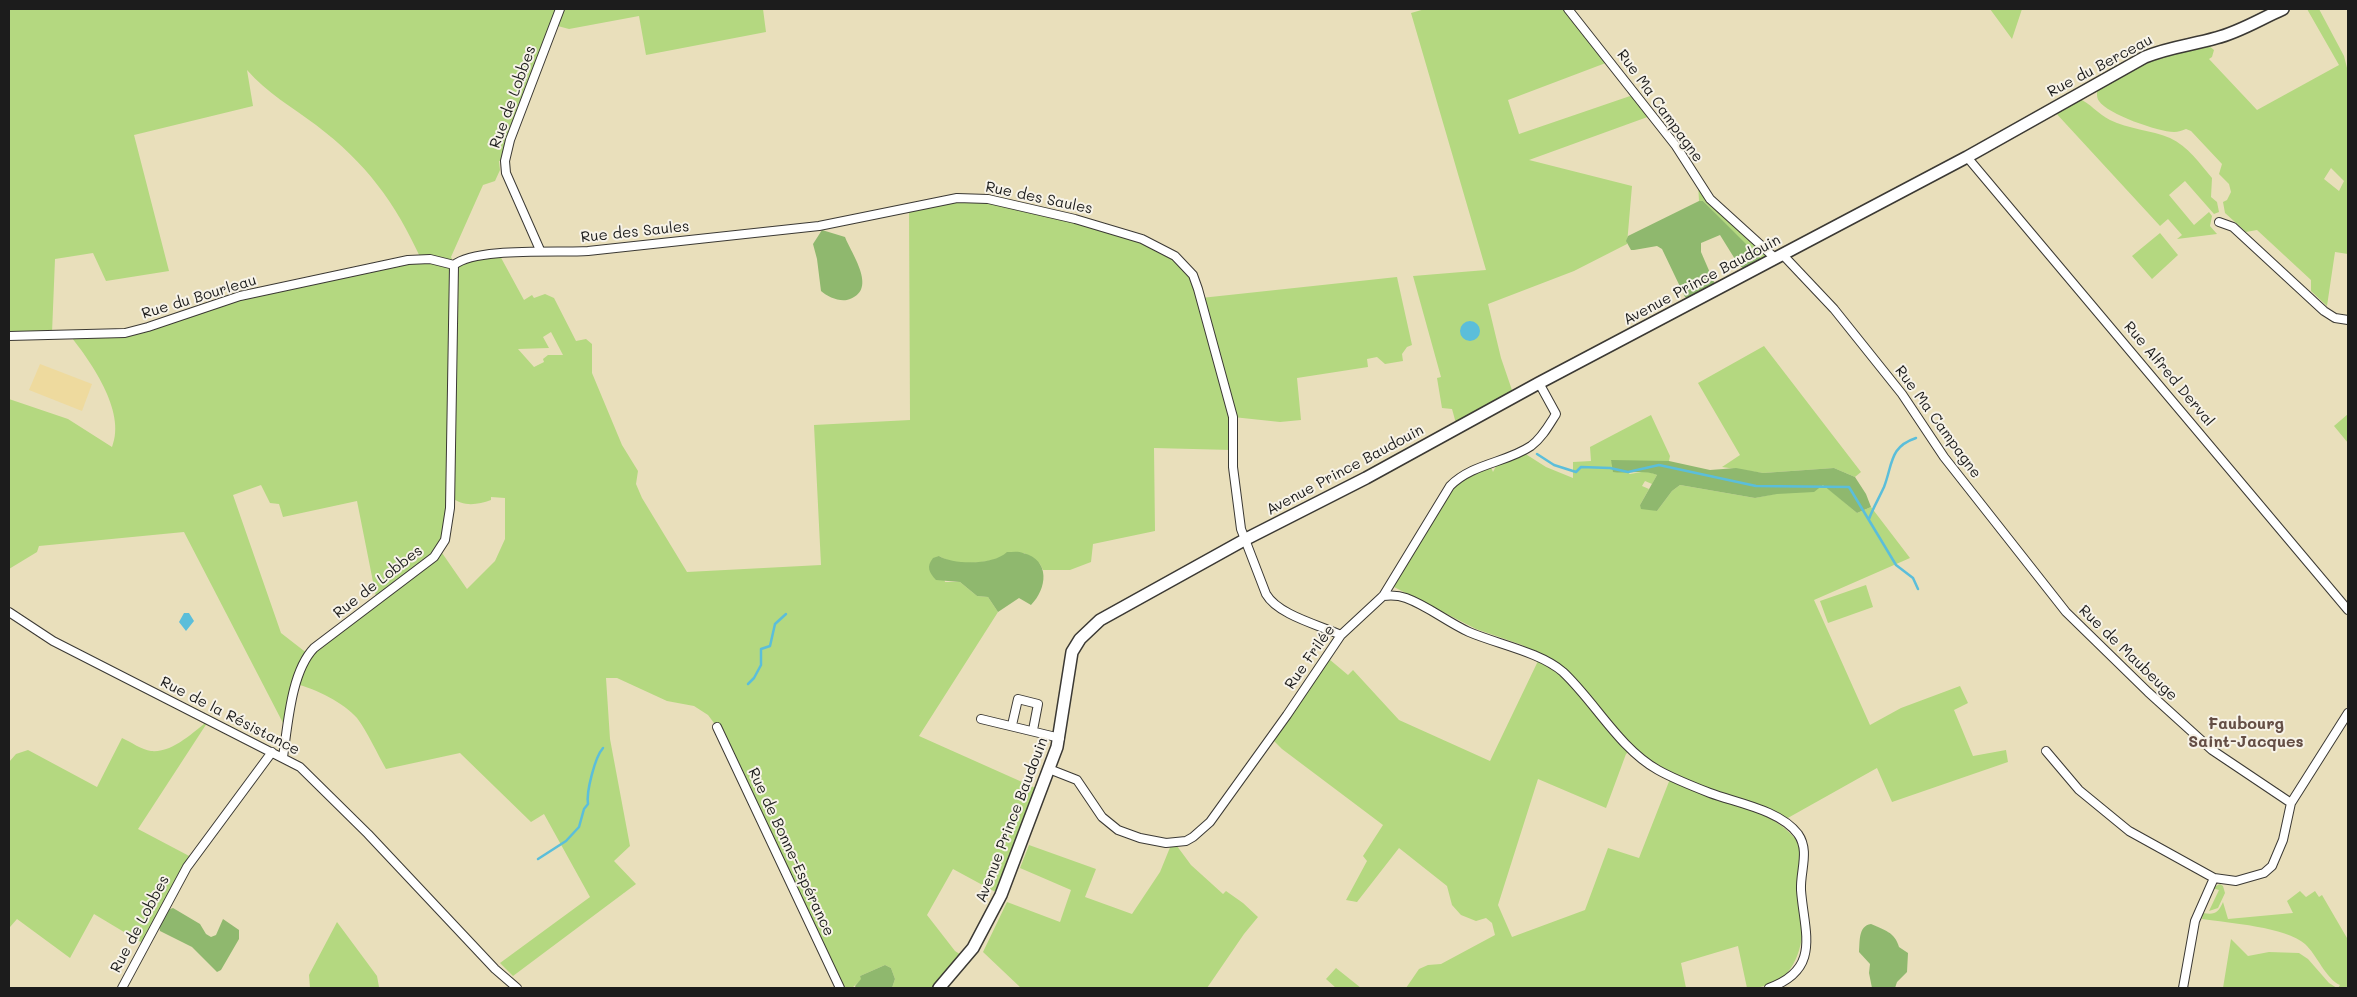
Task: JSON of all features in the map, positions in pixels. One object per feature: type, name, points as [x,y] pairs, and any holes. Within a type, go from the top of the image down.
[{"type":"street","name":"Rue de Lobbes","points":[[540,250],[509,183],[505,162],[510,140],[560,9]]},
{"type":"street","name":"Rue Ma Campagne","points":[[1568,9],[1676,146],[1710,199],[1728,218],[1778,256],[1834,309],[1902,394],[1944,457],[2066,612]]},
{"type":"street","name":"Rue du Berceau","points":[[1967,157],[2145,56],[2177,46],[2233,33],[2283,9]]},
{"type":"street","name":"Avenue Prince Baudouin","points":[[940,988],[966,958],[987,924],[1060,738],[1070,658],[1080,639],[1110,613],[1246,539],[1366,478],[1539,382],[1967,157]]},
{"type":"street","name":"Rue Alfred Derval","points":[[1967,157],[2348,610]]},
{"type":"street","name":"Rue des Saules","points":[[454,265],[467,258],[540,250],[558,253],[588,251],[819,226],[957,198],[988,199],[1075,218],[1142,239],[1176,256],[1193,274],[1232,417],[1233,468],[1241,529],[1271,602],[1286,611],[1341,635]]},
{"type":"street","points":[[2219,222],[2232,226],[2324,311],[2335,318],[2348,320]]},
{"type":"street","name":"Rue du Bourleau","points":[[9,336],[125,333],[240,296],[408,260],[430,259],[454,265]]},
{"type":"street","name":"Rue de Lobbes","points":[[283,756],[296,684],[304,659],[314,648],[434,557],[444,540],[450,508],[454,265]]},
{"type":"street","name":"Rue Frilée","points":[[1048,769],[1077,780],[1102,817],[1118,830],[1150,841],[1166,843],[1186,840],[1210,822],[1287,715],[1341,635],[1383,596],[1450,486],[1466,473],[1533,445],[1546,429],[1556,414],[1539,382]]},
{"type":"street","points":[[1383,596],[1395,595],[1410,599],[1469,632],[1550,664],[1572,681],[1624,741],[1655,768],[1707,792],[1767,813],[1786,824],[1798,834],[1804,847],[1801,890],[1808,942],[1805,956],[1792,975],[1781,984],[1769,988]]},
{"type":"street","name":"Rue de la Résistance","points":[[9,612],[62,645],[283,756],[311,777],[372,838],[495,969],[516,988]]},
{"type":"street","name":"Rue de Maubeuge","points":[[2066,612],[2148,692],[2212,750],[2291,803]]},
{"type":"street","points":[[1012,725],[1018,699],[1038,704],[1033,730]]},
{"type":"street","points":[[2046,751],[2079,790],[2103,812],[2158,849],[2214,878],[2236,881],[2264,873],[2278,855],[2291,803],[2348,713]]},
{"type":"street","points":[[980,719],[1012,725],[1060,738]]},
{"type":"street","name":"Rue de Bonne-Espérance","points":[[717,727],[840,988]]},
{"type":"street","name":"Rue de Lobbes","points":[[122,988],[187,867],[272,752]]},
{"type":"street","points":[[2183,988],[2192,933],[2201,902],[2214,878]]},
{"type":"green space","points":[[9,9],[763,9],[766,32],[646,55],[639,16],[569,29],[554,25],[505,161],[499,161],[500,170],[495,181],[483,185],[451,257],[455,265],[499,254],[524,300],[532,295],[534,298],[545,294],[554,298],[576,341],[586,339],[592,344],[592,373],[622,445],[638,471],[636,484],[642,498],[687,572],[821,565],[814,425],[910,420],[909,208],[957,198],[988,199],[1142,239],[1186,265],[1201,298],[1397,277],[1412,345],[1407,347],[1402,354],[1403,361],[1385,364],[1377,357],[1367,359],[1368,367],[1297,378],[1301,420],[1280,422],[1233,417],[1232,450],[1154,448],[1155,531],[1093,544],[1091,562],[1070,570],[1043,570],[1040,564],[1024,553],[970,563],[959,563],[939,556],[945,582],[960,582],[977,596],[988,597],[998,612],[919,736],[1040,790],[1001,895],[953,869],[927,915],[955,951],[966,958],[939,988],[892,988],[895,979],[891,968],[885,965],[860,976],[862,979],[852,988],[840,988],[717,727],[708,715],[694,706],[667,701],[617,678],[606,678],[610,739],[630,846],[614,861],[636,884],[513,976],[500,963],[590,897],[544,814],[531,822],[460,753],[386,769],[357,718],[337,702],[304,686],[296,684],[288,724],[283,723],[184,532],[39,546],[37,552],[9,569],[9,399],[68,419],[112,447],[115,433],[114,418],[104,386],[68,333],[125,333],[212,305],[421,259],[401,219],[378,185],[364,169],[334,139],[271,93],[247,70],[253,106],[134,135],[169,271],[106,281],[93,253],[55,259],[52,333],[9,336]],"holes":[[[551,332],[563,355],[548,355],[543,359],[544,362],[534,367],[518,349],[549,348],[543,337]],[[261,485],[270,503],[279,504],[283,517],[357,501],[377,602],[308,654],[281,633],[233,495]],[[451,497],[465,504],[481,503],[491,500],[491,497],[505,498],[505,539],[495,561],[467,589],[440,550]]]},
{"type":"green space","points":[[1425,9],[1568,9],[1611,61],[1508,100],[1519,134],[1636,94],[1653,115],[1529,160],[1632,186],[1627,244],[1574,271],[1488,304],[1501,358],[1514,396],[1457,427],[1452,409],[1442,408],[1437,378],[1441,377],[1413,276],[1486,270],[1411,13]]},
{"type":"green space","points":[[1990,9],[2022,9],[2012,39]]},
{"type":"green space","points":[[2307,9],[2319,9],[2344,56],[2348,72],[2348,254],[2335,252],[2327,306],[2311,291],[2311,280],[2257,230],[2246,232],[2225,213],[2223,202],[2227,200],[2231,192],[2229,184],[2219,174],[2222,164],[2191,131],[2186,129],[2176,132],[2167,131],[2146,126],[2112,111],[2099,101],[2097,96],[2098,86],[2138,67],[2166,56],[2209,46],[2214,50],[2212,57],[2209,59],[2257,110],[2339,65]],"holes":[[[2331,168],[2344,181],[2339,191],[2324,179]]]},
{"type":"green space","points":[[2078,98],[2110,120],[2170,138],[2188,150],[2212,178],[2211,197],[2217,202],[2219,212],[2214,214],[2185,181],[2169,195],[2194,225],[2209,212],[2212,216],[2210,226],[2217,234],[2177,239],[2182,235],[2168,219],[2160,226],[2054,111]]},
{"type":"green space","points":[[1698,182],[1775,258],[1764,264],[1703,201],[1699,201]]},
{"type":"green space","points":[[1699,201],[1703,201],[1762,260],[1745,270],[1738,264],[1720,235],[1701,243],[1701,252],[1717,289],[1692,302],[1685,297],[1662,249],[1657,246],[1631,250],[1626,241],[1628,236]]},
{"type":"green space","points":[[822,230],[845,237],[857,261],[862,279],[862,287],[858,294],[850,299],[835,299],[821,291],[813,244]]},
{"type":"green space","points":[[2160,233],[2178,255],[2152,279],[2132,256]]},
{"type":"green space","points":[[1764,346],[1861,472],[1855,477],[1834,468],[1763,473],[1722,467],[1740,455],[1698,383]]},
{"type":"green space","points":[[2348,414],[2348,443],[2334,426]]},
{"type":"green space","points":[[1651,415],[1670,456],[1669,461],[1611,461],[1630,474],[1647,471],[1657,475],[1652,484],[1645,481],[1642,486],[1649,489],[1640,505],[1657,511],[1672,491],[1680,485],[1755,498],[1823,484],[1857,513],[1871,507],[1910,558],[1814,600],[1870,725],[1901,708],[1960,686],[1968,703],[1954,710],[1973,756],[2006,750],[2008,762],[1892,802],[1877,768],[1786,819],[1713,792],[1655,765],[1633,747],[1559,665],[1522,645],[1476,629],[1394,587],[1395,579],[1427,524],[1447,496],[1466,478],[1491,467],[1493,472],[1497,464],[1524,453],[1546,467],[1573,478],[1573,462],[1591,461],[1590,447]]},
{"type":"green space","points":[[1611,460],[1669,461],[1710,470],[1736,468],[1763,473],[1834,468],[1855,477],[1866,494],[1871,507],[1857,513],[1823,485],[1814,492],[1777,494],[1755,498],[1680,485],[1672,491],[1657,511],[1641,509],[1640,505],[1657,475],[1646,472],[1613,472]]},
{"type":"green space","points":[[1007,552],[1020,552],[1032,557],[1042,568],[1043,583],[1031,605],[1019,598],[998,612],[988,597],[977,596],[960,582],[936,580],[929,569],[933,558],[939,556],[954,561],[974,562],[993,559]]},
{"type":"green space","points":[[1866,585],[1873,607],[1828,623],[1820,601]]},
{"type":"green space","points":[[1329,659],[1348,675],[1353,670],[1399,720],[1490,761],[1538,661],[1552,668],[1577,688],[1631,750],[1626,754],[1606,808],[1538,779],[1498,905],[1512,937],[1585,910],[1608,848],[1639,858],[1670,779],[1759,812],[1790,833],[1800,845],[1804,912],[1802,935],[1797,956],[1787,973],[1771,984],[1747,988],[1738,946],[1681,963],[1686,988],[1406,988],[1419,969],[1428,965],[1441,964],[1495,935],[1492,923],[1486,918],[1476,921],[1461,915],[1452,905],[1447,886],[1399,848],[1357,902],[1346,900],[1367,861],[1363,856],[1383,825],[1282,749],[1273,740]]},
{"type":"green space","points":[[209,720],[138,829],[193,858],[144,944],[94,914],[70,958],[17,919],[10,927],[9,935],[9,762],[16,754],[28,750],[97,787],[122,738],[144,749],[159,751],[182,741]]},
{"type":"green space","points":[[1029,845],[1096,869],[1085,897],[1132,914],[1160,872],[1171,845],[1177,846],[1191,865],[1223,894],[1226,891],[1258,917],[1207,988],[1021,988],[983,952],[1007,902],[1060,922],[1071,890],[1020,868]]},
{"type":"green space","points":[[2220,884],[2223,886],[2225,893],[2218,908],[2209,911],[2219,890],[2212,888]]},
{"type":"green space","points":[[2300,891],[2306,897],[2315,891],[2319,897],[2322,895],[2347,938],[2348,988],[2338,988],[2340,985],[2330,978],[2305,944],[2296,938],[2271,930],[2202,919],[2203,913],[2210,914],[2216,912],[2223,902],[2228,919],[2293,913],[2287,901]]},
{"type":"green space","points":[[173,908],[200,924],[206,934],[211,937],[216,935],[223,919],[239,930],[239,939],[221,970],[217,972],[192,947],[160,931],[159,926],[167,910]]},
{"type":"green space","points":[[337,922],[377,976],[379,987],[310,988],[309,975]]},
{"type":"green space","points":[[1871,924],[1892,935],[1899,947],[1908,953],[1907,972],[1897,982],[1895,988],[1872,988],[1869,973],[1870,964],[1859,952],[1862,931],[1867,925]]},
{"type":"green space","points":[[2231,939],[2248,956],[2269,952],[2299,953],[2308,959],[2329,983],[2337,988],[2223,988]]},
{"type":"green space","points":[[885,965],[891,968],[895,979],[892,988],[856,988],[855,986],[861,979],[860,976]]},
{"type":"green space","points":[[1336,968],[1361,988],[1336,988],[1326,979]]},
{"type":"sand","points":[[40,364],[92,384],[82,411],[29,390]]},
{"type":"water","points":[[1470,321],[1477,324],[1480,331],[1477,338],[1470,341],[1463,338],[1460,331],[1463,324]]},
{"type":"water","points":[[184,613],[189,613],[194,621],[186,631],[179,622]]},
{"type":"waterway","points":[[1869,519],[1884,487],[1896,451],[1907,442],[1916,438]]},
{"type":"waterway","points":[[1537,454],[1554,465],[1576,472],[1581,467],[1610,468],[1628,472],[1659,465],[1756,486],[1849,487],[1896,565],[1913,578],[1918,589]]},
{"type":"waterway","points":[[748,684],[754,678],[761,665],[761,649],[770,646],[775,624],[786,614]]},
{"type":"waterway","points":[[538,859],[566,841],[579,827],[584,809],[588,804],[588,791],[594,767],[603,748]]},
{"type":"district","name":"Faubourg Saint-Jacques","points":[[2246,733]]}]
